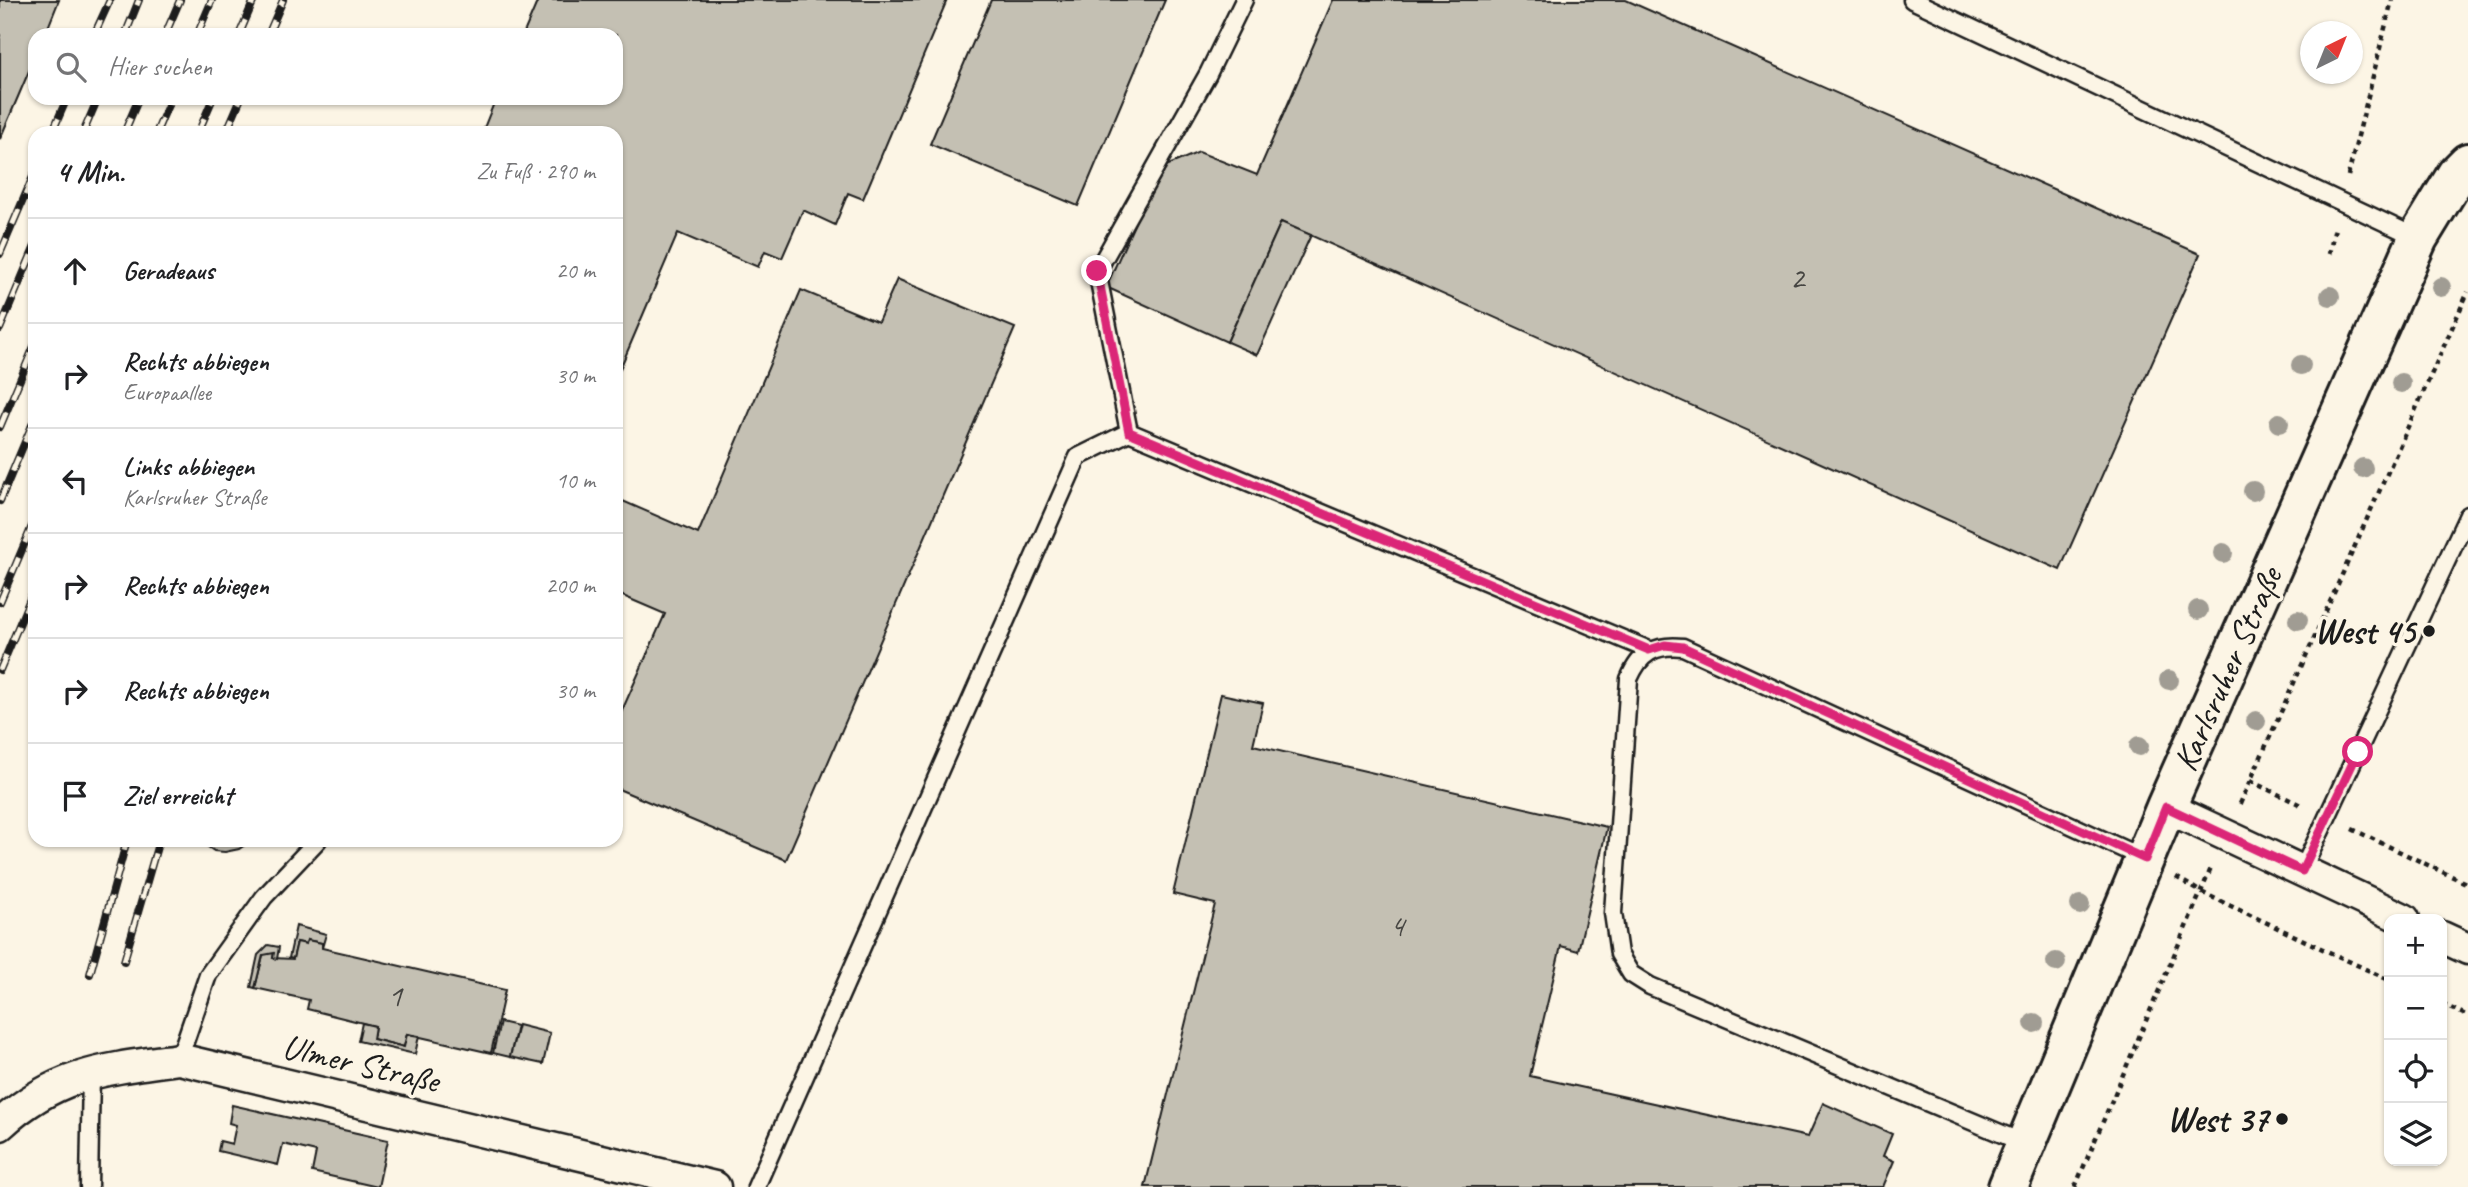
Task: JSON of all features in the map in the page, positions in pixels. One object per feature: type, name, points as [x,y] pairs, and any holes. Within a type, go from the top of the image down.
[{"type":"main road","name":"Karlsruher Straße","points":[[2008,1187],[2166,807],[2418,238],[2468,163]]},
{"type":"street","points":[[2166,807],[2393,914]]},
{"type":"street","points":[[2447,939],[2468,949]]},
{"type":"street","name":"Ulmer Straße","points":[[0,1125],[22,1105],[91,1072],[179,1059],[716,1187]]},
{"type":"lane","points":[[1129,432],[1097,271],[1208,74],[1244,0]]},
{"type":"lane","points":[[1912,0],[2418,238]]},
{"type":"lane","points":[[755,1187],[1078,457],[1129,432],[1649,650]]},
{"type":"lane","points":[[2302,871],[2468,515]]},
{"type":"lane","points":[[2026,1143],[1650,986],[1631,974],[1619,954],[1613,913],[1629,679],[1636,662],[1649,650],[1665,645],[1683,647],[2145,859]]},
{"type":"lane","points":[[179,1059],[208,975],[264,897],[311,847]]},
{"type":"lane","points":[[89,1187],[91,1072]]},
{"type":"path","points":[[2329,254],[2392,0]]},
{"type":"path","points":[[2075,1187],[2225,835],[2468,292]]},
{"type":"path","points":[[2250,781],[2468,884]]},
{"type":"path","points":[[2201,892],[2384,978]]},
{"type":"path","points":[[2447,1006],[2468,1016]]},
{"type":"building","points":[[0,0],[59,0],[48,28],[28,28],[28,73],[0,139]]},
{"type":"building","points":[[538,0],[947,0],[863,199],[848,193],[835,225],[803,210],[782,258],[765,251],[758,267],[678,233],[623,362],[623,126],[485,126],[493,105],[623,105],[623,28],[526,28]]},
{"type":"building","points":[[991,0],[1165,0],[1078,206],[930,144]]},
{"type":"building","points":[[1333,0],[1626,0],[2200,254],[2060,570],[1281,222],[1227,342],[1106,287],[1159,169],[1199,152],[1257,175]]},
{"type":"building","points":[[1281,222],[1311,235],[1257,355],[1227,342]]},
{"type":"building","points":[[897,279],[1015,328],[786,860],[623,791],[623,708],[665,614],[623,596],[623,501],[698,534],[801,290],[878,322]]},
{"type":"building","points":[[1221,694],[1263,703],[1253,745],[1607,827],[1578,951],[1561,946],[1530,1076],[1808,1137],[1823,1103],[1892,1134],[1883,1156],[1894,1161],[1883,1187],[1145,1187],[1215,904],[1173,894]]},
{"type":"building","points":[[208,847],[242,847],[225,852],[214,851]]},
{"type":"building","points":[[296,926],[326,934],[322,948],[322,943],[307,940],[306,944],[297,942],[293,959],[289,958]]},
{"type":"building","points":[[307,940],[322,943],[322,948],[505,990],[491,1053],[407,1034],[404,1047],[373,1039],[375,1026],[307,1009],[309,1000],[255,988],[263,955],[267,952],[274,953],[273,958],[293,959],[297,942],[306,944]]},
{"type":"building","points":[[268,945],[279,947],[277,959],[273,958],[274,953],[263,955],[255,988],[251,987],[258,955]]},
{"type":"building","points":[[500,1022],[517,1026],[510,1057],[493,1053]]},
{"type":"building","points":[[362,1023],[375,1026],[373,1039],[404,1047],[407,1034],[419,1036],[415,1054],[358,1041]]},
{"type":"building","points":[[518,1025],[550,1033],[543,1064],[510,1057]]},
{"type":"building","points":[[232,1105],[388,1140],[378,1187],[312,1172],[316,1152],[283,1144],[278,1165],[218,1151],[220,1141],[232,1144],[236,1125],[229,1123]]},
{"type":"railway","points":[[97,28],[110,0]]},
{"type":"railway","points":[[128,28],[139,0]]},
{"type":"railway","points":[[168,28],[180,0]]},
{"type":"railway","points":[[200,28],[212,0]]},
{"type":"railway","points":[[242,28],[254,0]]},
{"type":"railway","points":[[271,28],[283,0]]},
{"type":"railway","points":[[55,126],[64,105]]},
{"type":"railway","points":[[86,126],[95,105]]},
{"type":"railway","points":[[127,126],[136,105]]},
{"type":"railway","points":[[159,126],[168,105]]},
{"type":"railway","points":[[201,126],[210,105]]},
{"type":"railway","points":[[229,126],[238,105]]},
{"type":"railway","points":[[0,254],[28,188]]},
{"type":"railway","points":[[0,329],[28,263]]},
{"type":"railway","points":[[0,427],[28,361]]},
{"type":"railway","points":[[0,501],[28,435]]},
{"type":"railway","points":[[0,602],[28,536]]},
{"type":"railway","points":[[0,670],[28,604]]},
{"type":"railway","points":[[90,974],[125,847]]},
{"type":"railway","points":[[124,961],[157,847]]},
{"type":"place","name":"West 45","points":[[2429,631]]},
{"type":"place","name":"West 37","points":[[2282,1119]]},
{"type":"route","points":[[1097,271],[1129,432],[1649,650],[1665,645],[1683,647],[2145,859],[2166,807],[2302,871],[2358,752]]}]
